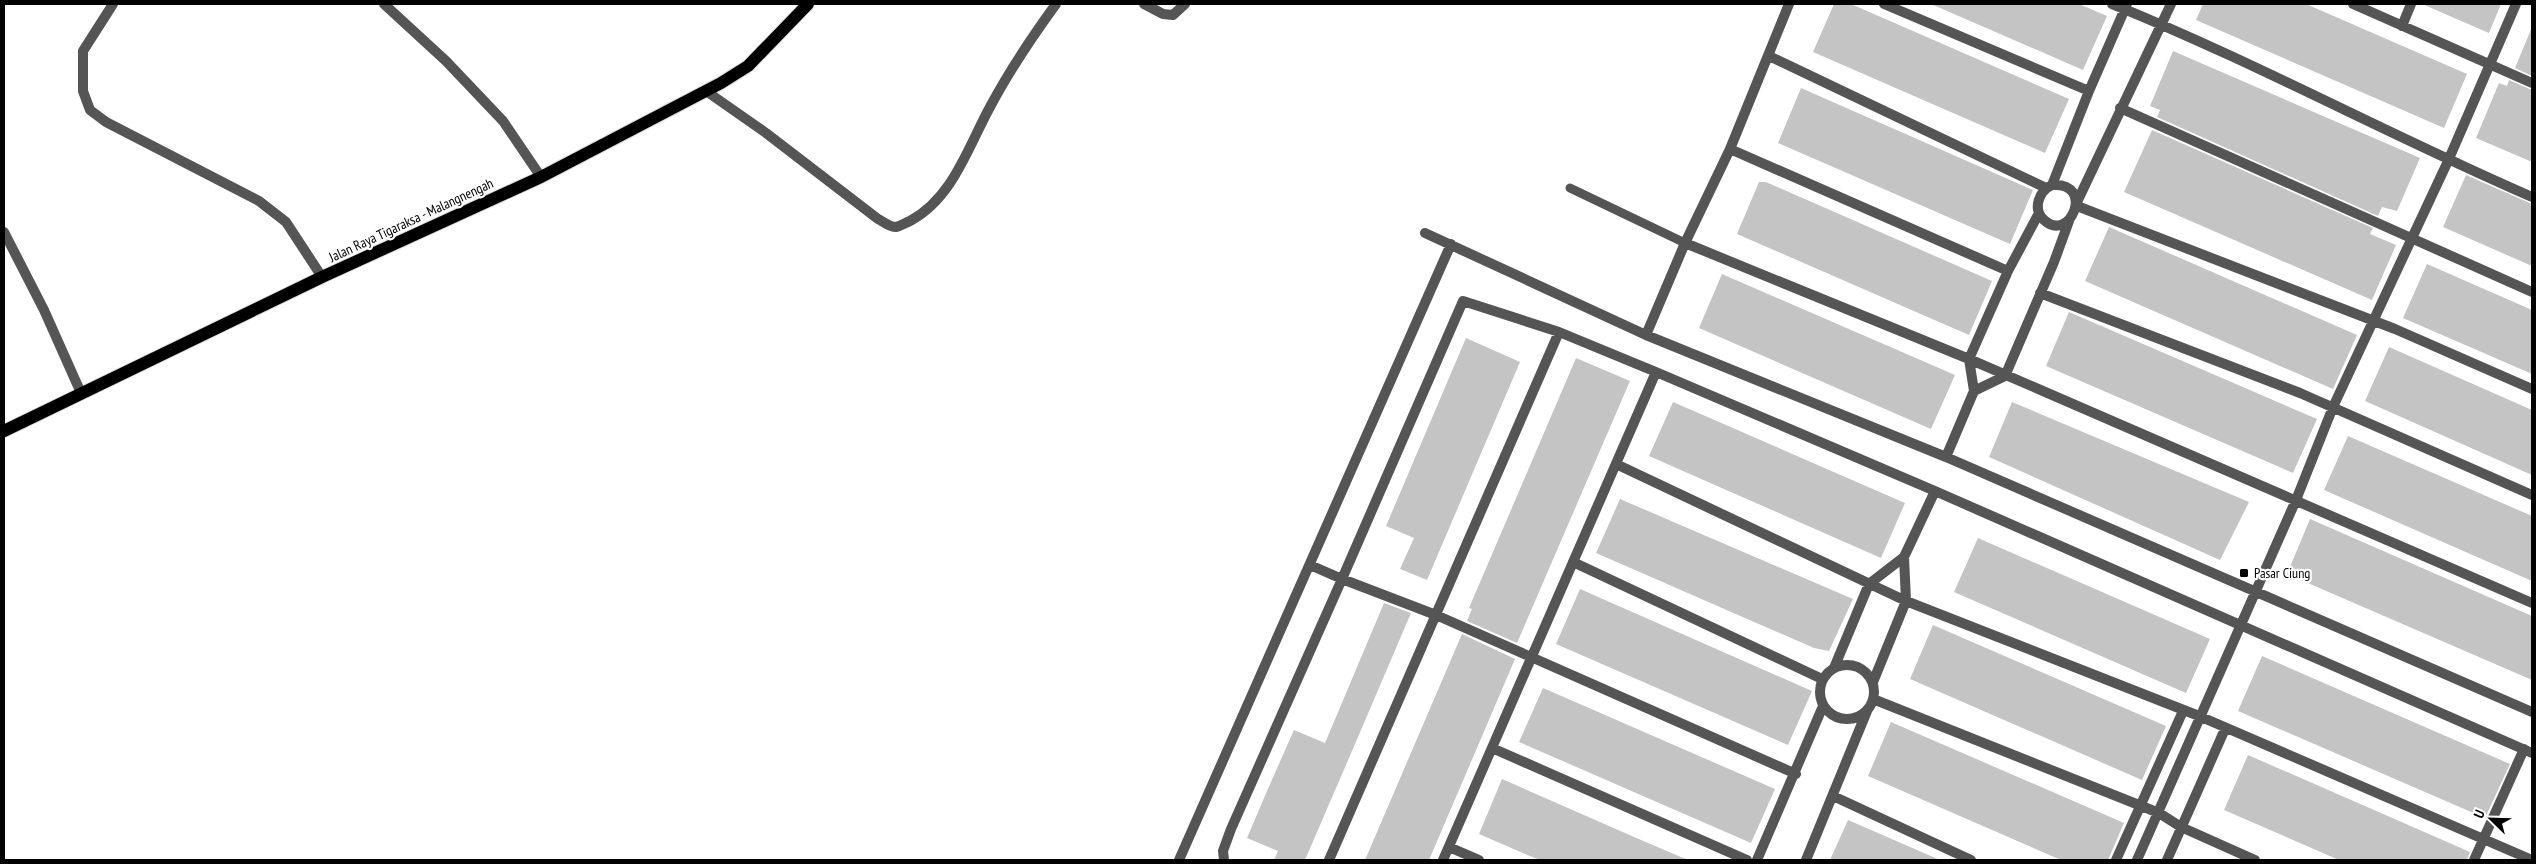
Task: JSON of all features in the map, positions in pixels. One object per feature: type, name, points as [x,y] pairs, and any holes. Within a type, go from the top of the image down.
[{"type":"main road","name":"Jalan Raya Tigaraksa - Malangnengah","points":[[4,431],[322,277],[541,177],[706,91],[748,66],[808,4]]},
{"type":"street","points":[[113,4],[83,51],[82,91],[90,110],[119,128],[259,201],[286,222],[322,277]]},
{"type":"street","points":[[384,4],[446,62],[503,121],[541,177]]},
{"type":"street","points":[[706,91],[766,133],[878,219],[888,225],[902,225],[923,214],[940,198],[963,162],[989,107],[1027,44],[1056,4]]},
{"type":"street","points":[[1144,4],[1163,14],[1173,15],[1185,4]]},
{"type":"street","points":[[1646,335],[1685,243],[1730,149],[1789,4]]},
{"type":"street","points":[[1884,4],[2089,91]]},
{"type":"street","points":[[2112,4],[2126,6],[2448,160],[2532,197]]},
{"type":"street","points":[[1974,391],[2005,376],[2069,221],[2120,108],[2171,4]]},
{"type":"street","points":[[2353,4],[2532,83]]},
{"type":"street","points":[[2402,26],[2411,4]]},
{"type":"street","points":[[2137,860],[2296,500],[2333,407],[2448,160],[2516,4]]},
{"type":"street","points":[[2069,221],[2052,224],[2044,220],[2039,213],[2038,199],[2049,187],[2126,6]]},
{"type":"street","points":[[1768,56],[2049,187],[2060,185],[2068,188],[2077,204],[2395,329],[2532,389]]},
{"type":"street","points":[[2120,108],[2532,292]]},
{"type":"street","points":[[1730,149],[2008,271]]},
{"type":"street","points":[[1946,457],[1974,391],[1969,359],[2008,271],[2039,213]]},
{"type":"street","points":[[4,232],[44,310],[81,393]]},
{"type":"street","points":[[1425,234],[1451,244],[1646,335],[1946,457],[2532,712]]},
{"type":"street","points":[[1685,243],[1969,359],[2532,603]]},
{"type":"street","points":[[1179,860],[1451,244]]},
{"type":"street","points":[[2040,293],[2333,407],[2532,495]]},
{"type":"street","points":[[1224,860],[1223,851],[1231,829],[1463,301],[1559,332],[1656,372],[1935,491],[2239,626],[2528,751],[2474,860]]},
{"type":"street","points":[[1329,860],[1559,332]]},
{"type":"street","points":[[1443,860],[1656,372]]},
{"type":"street","points":[[1616,464],[1906,601],[2199,716],[2531,858]]},
{"type":"street","points":[[1834,668],[1869,584],[1904,557],[1935,491]]},
{"type":"street","points":[[1806,860],[1873,699],[1873,682],[1906,601],[1904,557]]},
{"type":"street","points":[[1573,562],[1822,679]]},
{"type":"street","points":[[1310,565],[1436,615],[1796,774]]},
{"type":"street","points":[[1867,710],[1857,718],[1844,720],[1832,716],[1823,706],[1819,693],[1822,679],[1834,668],[1845,664],[1857,666],[1873,682]]},
{"type":"street","points":[[1873,699],[2159,813],[2181,827],[2255,860]]},
{"type":"street","points":[[1757,860],[1796,774],[1823,706]]},
{"type":"street","points":[[2116,860],[2183,711]]},
{"type":"street","points":[[2167,860],[2226,729]]},
{"type":"street","points":[[1492,748],[1747,860]]},
{"type":"street","points":[[1833,796],[1971,860]]},
{"type":"street","points":[[1449,847],[1479,860]]},
{"type":"lane","points":[[1570,188],[1685,243]]},
{"type":"building","points":[[1834,4],[1851,4],[2069,99],[2045,153],[1813,52]]},
{"type":"building","points":[[1931,4],[2079,4],[2107,16],[2083,70]]},
{"type":"building","points":[[2203,4],[2306,4],[2467,74],[2444,128],[2196,20]]},
{"type":"building","points":[[2422,4],[2501,4],[2489,33]]},
{"type":"building","points":[[2532,27],[2532,76],[2515,68]]},
{"type":"building","points":[[2173,51],[2420,158],[2397,211],[2382,207],[2378,216],[2157,117],[2160,110],[2150,106]]},
{"type":"building","points":[[2509,80],[2532,90],[2532,162],[2476,138],[2499,83],[2507,86]]},
{"type":"building","points":[[1801,88],[2033,190],[2010,244],[1778,143]]},
{"type":"building","points":[[2152,130],[2373,228],[2370,234],[2396,245],[2372,300],[2124,192]]},
{"type":"building","points":[[2466,175],[2532,204],[2532,266],[2443,227]]},
{"type":"building","points":[[1759,182],[1766,182],[1992,281],[1969,335],[1737,234]]},
{"type":"building","points":[[2109,227],[2357,335],[2333,389],[2085,281]]},
{"type":"building","points":[[2427,264],[2532,310],[2532,374],[2403,318]]},
{"type":"building","points":[[1722,274],[1955,375],[1931,429],[1699,328]]},
{"type":"building","points":[[2069,312],[2317,419],[2293,473],[2046,366]]},
{"type":"building","points":[[1466,338],[1520,362],[1427,580],[1400,569],[1414,538],[1386,526]]},
{"type":"building","points":[[2389,347],[2532,410],[2532,475],[2365,401]]},
{"type":"building","points":[[1576,358],[1630,381],[1517,643],[1467,621],[1472,609],[1469,608]]},
{"type":"building","points":[[1673,402],[1905,503],[1881,558],[1649,456]]},
{"type":"building","points":[[2012,402],[2249,502],[2220,560],[1989,457]]},
{"type":"building","points":[[2348,436],[2532,516],[2532,581],[2324,490]]},
{"type":"building","points":[[1620,499],[1853,599],[1829,651],[1814,648],[1596,553]]},
{"type":"building","points":[[2310,519],[2532,616],[2532,680],[2287,574]]},
{"type":"building","points":[[1978,538],[2210,639],[2186,693],[1954,592]]},
{"type":"building","points":[[1580,589],[1812,691],[1788,745],[1556,644]]},
{"type":"building","points":[[1384,603],[1411,613],[1358,737],[1305,860],[1274,860],[1278,851],[1247,838],[1267,791],[1294,730],[1325,743]]},
{"type":"building","points":[[1933,625],[2166,726],[2142,780],[1910,679]]},
{"type":"building","points":[[1462,634],[1515,659],[1429,860],[1365,860]]},
{"type":"building","points":[[2262,656],[2510,764],[2485,818],[2238,711]]},
{"type":"building","points":[[1543,688],[1775,789],[1751,843],[1519,742]]},
{"type":"building","points":[[1891,722],[2124,823],[2108,860],[2061,860],[1868,776]]},
{"type":"building","points":[[2248,755],[2470,852],[2467,860],[2339,860],[2224,810]]},
{"type":"building","points":[[1502,779],[1688,860],[1540,860],[1479,834]]},
{"type":"building","points":[[1848,820],[1940,860],[1830,860]]},
{"type":"place","name":"Pasar Ciung","points":[[2244,573]]}]
